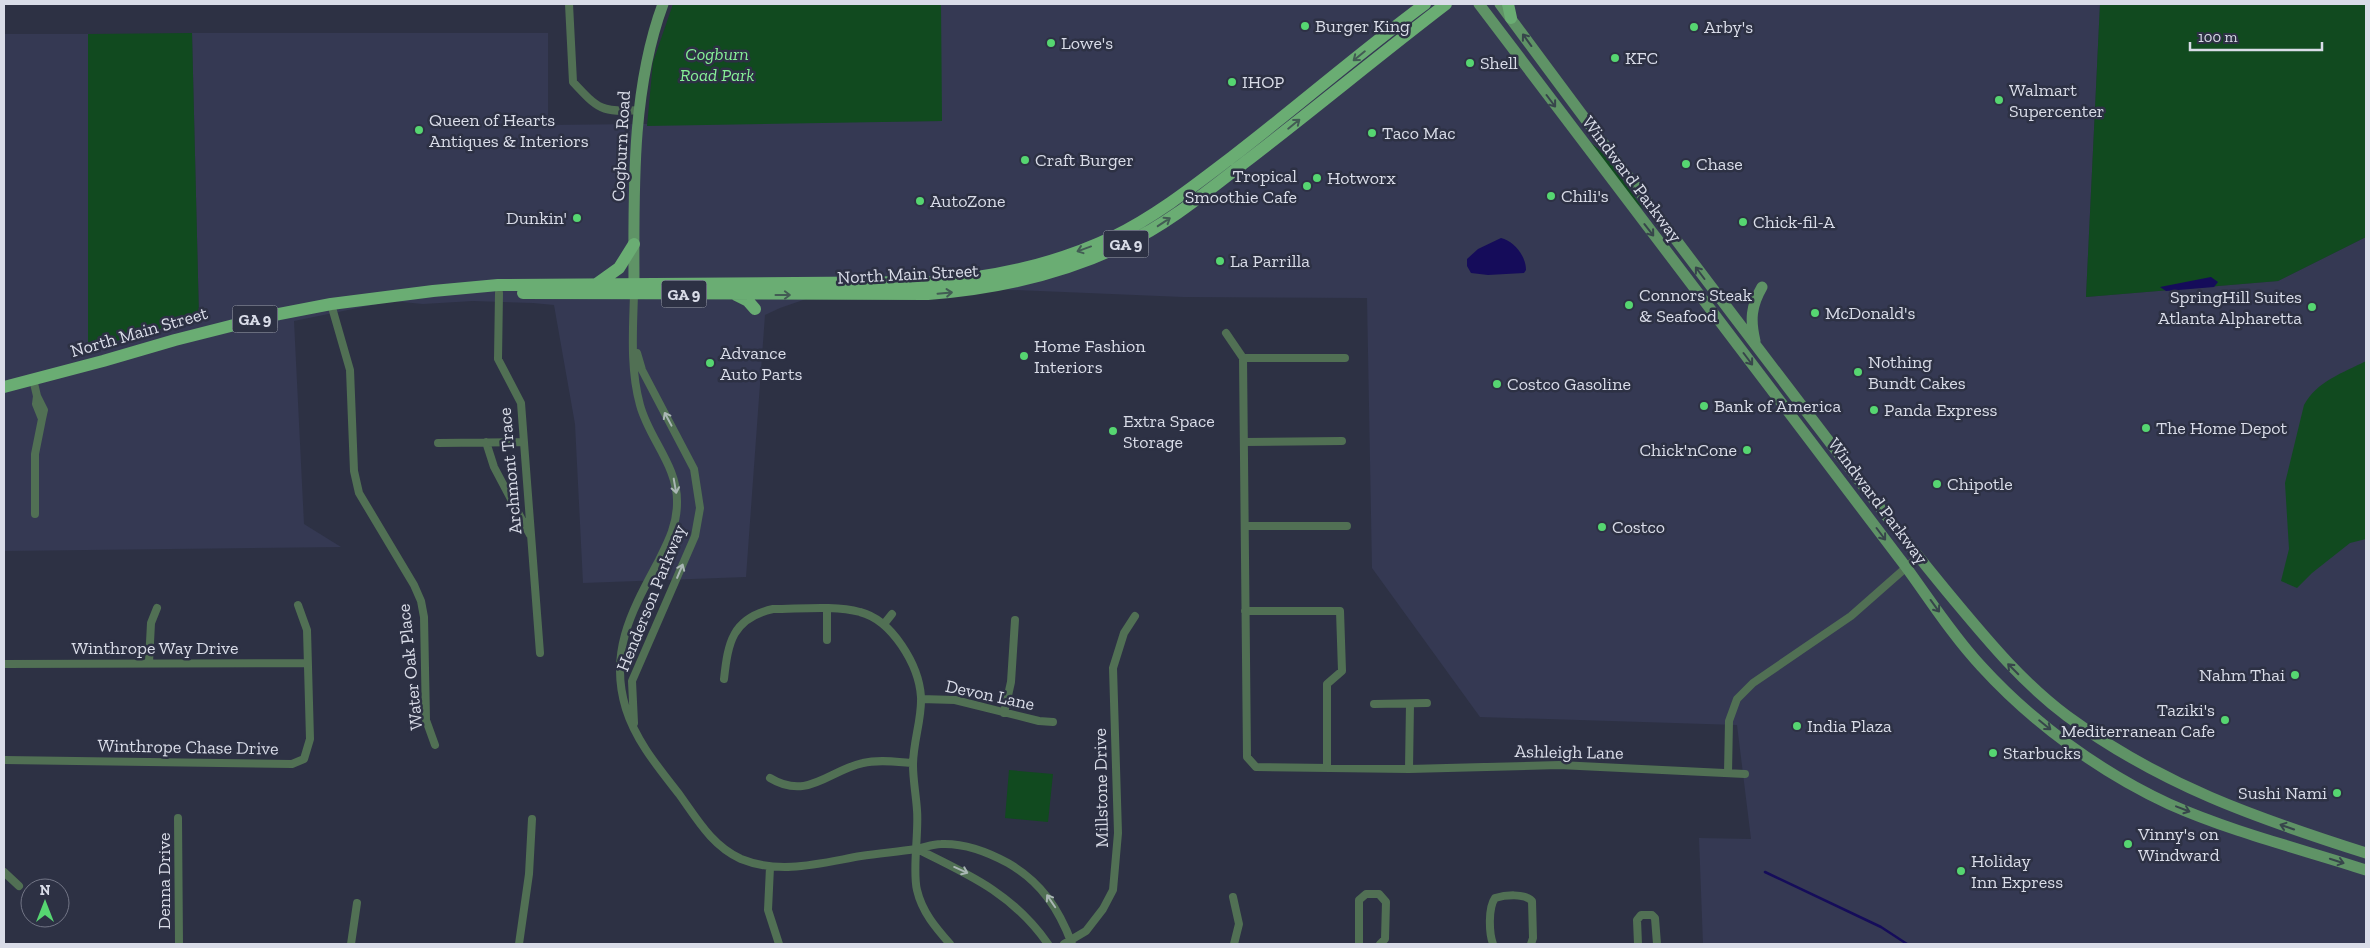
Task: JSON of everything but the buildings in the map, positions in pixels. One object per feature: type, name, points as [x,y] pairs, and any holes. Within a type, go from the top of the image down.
[{"type":"main road","name":"Cogburn Road","points":[[634,289],[639,110],[647,55],[663,4]]},
{"type":"main road","name":"North Main Street","points":[[433,291],[498,293],[942,281],[1004,272],[1082,250],[1126,230],[1171,203],[1253,141],[1425,4]]},
{"type":"main road","name":"North Main Street","points":[[4,387],[220,328],[331,304],[433,291],[498,285],[596,284],[634,289],[734,294],[906,295],[969,291],[1037,277],[1098,256],[1147,233],[1192,203],[1446,4]]},
{"type":"main road","name":"Windward Parkway","points":[[1479,4],[1981,666],[2029,712],[2081,753],[2139,789],[2210,820],[2366,870]]},
{"type":"main road","name":"Windward Parkway","points":[[1500,4],[1608,151],[1918,557],[2000,656],[2027,683],[2065,714],[2123,755],[2181,785],[2241,811],[2366,853]]},
{"type":"main road","points":[[1508,4],[1511,18]]},
{"type":"main road","points":[[596,284],[619,268],[634,244]]},
{"type":"main road","points":[[1756,346],[1751,313],[1754,301],[1762,287]]},
{"type":"main road","points":[[734,294],[748,301],[755,309]]},
{"type":"street","points":[[568,4],[573,82],[591,101],[602,108],[615,112],[639,110]]},
{"type":"street","name":"Henderson Parkway","points":[[634,289],[634,376],[640,405],[646,421],[673,474],[678,503],[671,536],[632,610],[622,642],[620,686],[626,709],[642,746],[712,839],[738,858],[770,867],[796,867],[940,844],[970,847],[998,857],[1026,873],[1048,896],[1065,924],[1069,943]]},
{"type":"street","name":"Archmont Trace","points":[[498,293],[498,359],[522,404],[540,653]]},
{"type":"street","name":"Water Oak Place","points":[[331,304],[350,370],[354,471],[359,493],[414,585],[421,601],[424,617],[426,720],[435,745]]},
{"type":"street","points":[[1226,333],[1243,358],[1345,358]]},
{"type":"street","name":"Henderson Parkway","points":[[633,341],[642,370],[694,469],[700,508],[695,536],[632,681],[635,732]]},
{"type":"street","name":"Ashleigh Lane","points":[[1243,358],[1247,757],[1256,766],[1409,769],[1559,765],[1745,774]]},
{"type":"street","points":[[33,379],[37,396],[36,404],[42,419],[35,454],[35,514]]},
{"type":"street","points":[[1244,442],[1342,441]]},
{"type":"street","points":[[438,442],[524,442]]},
{"type":"street","points":[[486,442],[494,467],[531,537]]},
{"type":"street","points":[[1245,526],[1347,526]]},
{"type":"street","points":[[1728,773],[1729,721],[1737,699],[1753,683],[1851,616],[1918,557]]},
{"type":"street","name":"Winthrope Chase Drive","points":[[4,760],[292,764],[304,759],[310,739],[307,630],[298,605]]},
{"type":"street","points":[[149,662],[150,623],[157,608]]},
{"type":"street","points":[[724,679],[731,640],[739,627],[749,617],[773,609],[827,609],[860,612],[884,624],[896,638],[914,668],[921,698],[913,763],[917,810],[916,888],[922,906],[932,923],[950,944]]},
{"type":"street","points":[[827,609],[827,640]]},
{"type":"street","points":[[1245,611],[1340,611],[1342,671],[1327,684],[1327,768]]},
{"type":"street","points":[[884,624],[892,614]]},
{"type":"street","name":"Millstone Drive","points":[[1069,943],[1086,931],[1104,909],[1112,890],[1118,834],[1113,668],[1124,633],[1136,616]]},
{"type":"street","points":[[1004,713],[1011,682],[1015,620]]},
{"type":"street","name":"Winthrope Way Drive","points":[[4,664],[149,662],[307,663]]},
{"type":"street","name":"Devon Lane","points":[[921,698],[955,700],[1039,722],[1053,722]]},
{"type":"street","points":[[1374,704],[1427,703]]},
{"type":"street","points":[[1409,769],[1410,704]]},
{"type":"street","points":[[770,778],[784,784],[804,786],[823,781],[863,762],[913,763]]},
{"type":"street","name":"Denna Drive","points":[[178,818],[179,944]]},
{"type":"street","points":[[519,944],[529,874],[532,819]]},
{"type":"street","points":[[917,849],[972,875],[996,890],[1031,921],[1048,944]]},
{"type":"street","points":[[770,867],[768,910],[779,944]]},
{"type":"street","points":[[4,872],[19,886]]},
{"type":"street","points":[[1359,944],[1359,900],[1366,894],[1379,894],[1386,902],[1385,939],[1380,944]]},
{"type":"street","points":[[1493,944],[1491,938],[1492,906],[1496,898],[1501,896],[1524,896],[1532,901],[1533,938],[1531,944]]},
{"type":"street","points":[[1233,898],[1240,924],[1234,944]]},
{"type":"street","points":[[351,944],[357,903]]},
{"type":"street","points":[[1638,944],[1637,920],[1641,915],[1652,915],[1656,918],[1657,944]]},
{"type":"shaded area","points":[[941,4],[2100,4],[2086,297],[2278,281],[2366,237],[2366,944],[1703,944],[1699,838],[1751,839],[1737,725],[1480,717],[1372,568],[1367,298],[1183,297],[942,287],[829,291],[780,308],[765,315],[746,577],[583,583],[575,424],[554,305],[473,301],[423,304],[392,301],[294,321],[304,524],[341,547],[4,551],[4,34],[88,34],[88,349],[199,318],[192,33],[548,33],[548,125],[941,121]]},
{"type":"shaded area","points":[[1501,238],[1515,246],[1522,255],[1526,270],[1524,273],[1488,275],[1471,273],[1467,266],[1467,259],[1478,249]]},
{"type":"shaded area","points":[[2211,277],[2218,282],[2214,287],[2166,291],[2160,287]]},
{"type":"green space","name":"Cogburn Road Park","points":[[673,4],[941,4],[942,121],[647,126],[653,62]]},
{"type":"green space","points":[[2100,4],[2366,4],[2366,237],[2278,281],[2086,297]]},
{"type":"green space","points":[[192,33],[199,318],[88,349],[88,34]]},
{"type":"green space","points":[[1588,140],[1605,155],[1644,210],[1630,197]]},
{"type":"green space","points":[[2366,361],[2366,539],[2350,543],[2312,573],[2297,588],[2281,581],[2289,549],[2285,483],[2304,405],[2309,397],[2323,384]]},
{"type":"green space","points":[[1009,770],[1053,774],[1048,822],[1005,818]]},
{"type":"waterway","points":[[1765,872],[1881,927],[1907,944]]},
{"type":"place","name":"Burger King","points":[[1305,26]]},
{"type":"place","name":"Arby's","points":[[1694,27]]},
{"type":"place","name":"Lowe's","points":[[1051,43]]},
{"type":"place","name":"KFC","points":[[1615,58]]},
{"type":"place","name":"Shell","points":[[1470,63]]},
{"type":"place","name":"IHOP","points":[[1232,82]]},
{"type":"place","name":"Walmart Supercenter","points":[[1999,100]]},
{"type":"place","name":"Queen of Hearts Antiques & Interiors","points":[[419,130]]},
{"type":"place","name":"Taco Mac","points":[[1372,133]]},
{"type":"place","name":"Craft Burger","points":[[1025,160]]},
{"type":"place","name":"Chase","points":[[1686,164]]},
{"type":"place","name":"Hotworx","points":[[1317,178]]},
{"type":"place","name":"Tropical Smoothie Cafe","points":[[1307,186]]},
{"type":"place","name":"Chili's","points":[[1551,196]]},
{"type":"place","name":"AutoZone","points":[[920,201]]},
{"type":"place","name":"Dunkin'","points":[[577,218]]},
{"type":"place","name":"Chick-fil-A","points":[[1743,222]]},
{"type":"place","name":"La Parrilla","points":[[1220,261]]},
{"type":"place","name":"Connors Steak & Seafood","points":[[1629,305]]},
{"type":"place","name":"SpringHill Suites Atlanta Alpharetta","points":[[2312,307]]},
{"type":"place","name":"McDonald's","points":[[1815,313]]},
{"type":"place","name":"Home Fashion Interiors","points":[[1024,356]]},
{"type":"place","name":"Advance Auto Parts","points":[[710,363]]},
{"type":"place","name":"Nothing Bundt Cakes","points":[[1858,372]]},
{"type":"place","name":"Costco Gasoline","points":[[1497,384]]},
{"type":"place","name":"Bank of America","points":[[1704,406]]},
{"type":"place","name":"Panda Express","points":[[1874,410]]},
{"type":"place","name":"The Home Depot","points":[[2146,428]]},
{"type":"place","name":"Extra Space Storage","points":[[1113,431]]},
{"type":"place","name":"Chick'nCone","points":[[1747,450]]},
{"type":"place","name":"Chipotle","points":[[1937,484]]},
{"type":"place","name":"Costco","points":[[1602,527]]},
{"type":"place","name":"Nahm Thai","points":[[2295,675]]},
{"type":"place","name":"Taziki's Mediterranean Cafe","points":[[2225,720]]},
{"type":"place","name":"India Plaza","points":[[1797,726]]},
{"type":"place","name":"Starbucks","points":[[1993,753]]},
{"type":"place","name":"Sushi Nami","points":[[2337,793]]},
{"type":"place","name":"Vinny's on Windward","points":[[2128,844]]},
{"type":"place","name":"Holiday Inn Express","points":[[1961,871]]}]
